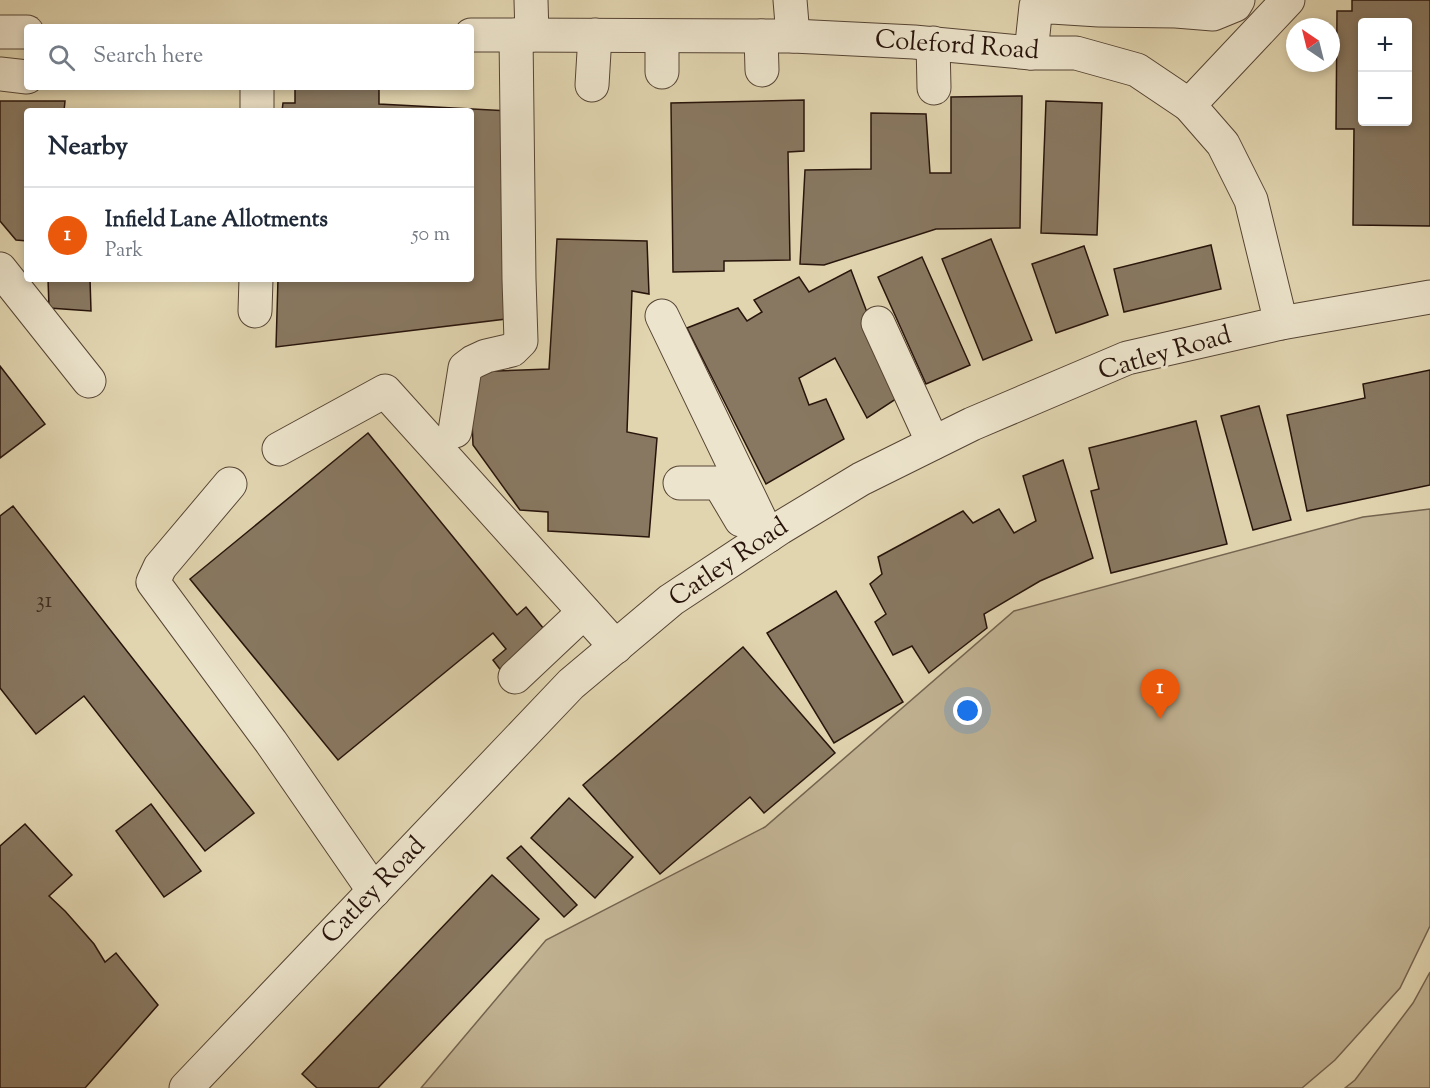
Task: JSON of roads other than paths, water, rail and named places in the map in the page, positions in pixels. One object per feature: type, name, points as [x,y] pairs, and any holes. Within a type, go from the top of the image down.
[{"type":"street","points":[[455,431],[465,368],[486,356],[512,350],[521,341],[519,279],[524,35],[531,0]]},
{"type":"street","points":[[762,70],[790,0]]},
{"type":"street","points":[[1031,53],[1036,3],[1099,10],[1213,14],[1235,5],[1238,0]]},
{"type":"street","points":[[1189,105],[1288,0]]},
{"type":"street","points":[[0,32],[24,32]]},
{"type":"street","name":"Coleford Road","points":[[474,35],[777,36],[933,44],[1031,53],[1076,53],[1137,70],[1189,105],[1223,144],[1251,200],[1281,323]]},
{"type":"street","points":[[592,85],[595,35]]},
{"type":"street","points":[[662,36],[662,72]]},
{"type":"street","points":[[933,44],[934,88]]},
{"type":"street","points":[[0,74],[24,77]]},
{"type":"street","points":[[257,90],[257,108]]},
{"type":"street","points":[[0,269],[89,381]]},
{"type":"street","name":"Catley Road","points":[[186,1088],[571,684],[672,600],[762,540],[861,479],[972,423],[1127,358],[1281,323],[1430,297]]},
{"type":"street","points":[[662,316],[762,540]]},
{"type":"street","points":[[878,323],[933,443]]},
{"type":"street","points":[[279,449],[385,391],[616,647]]},
{"type":"street","points":[[680,483],[719,483],[762,540]]},
{"type":"street","points":[[230,484],[160,567],[153,582],[271,742],[374,891]]},
{"type":"street","points":[[515,677],[584,612]]},
{"type":"place","name":"Infield Lane Allotments","points":[[1160,719]]}]
